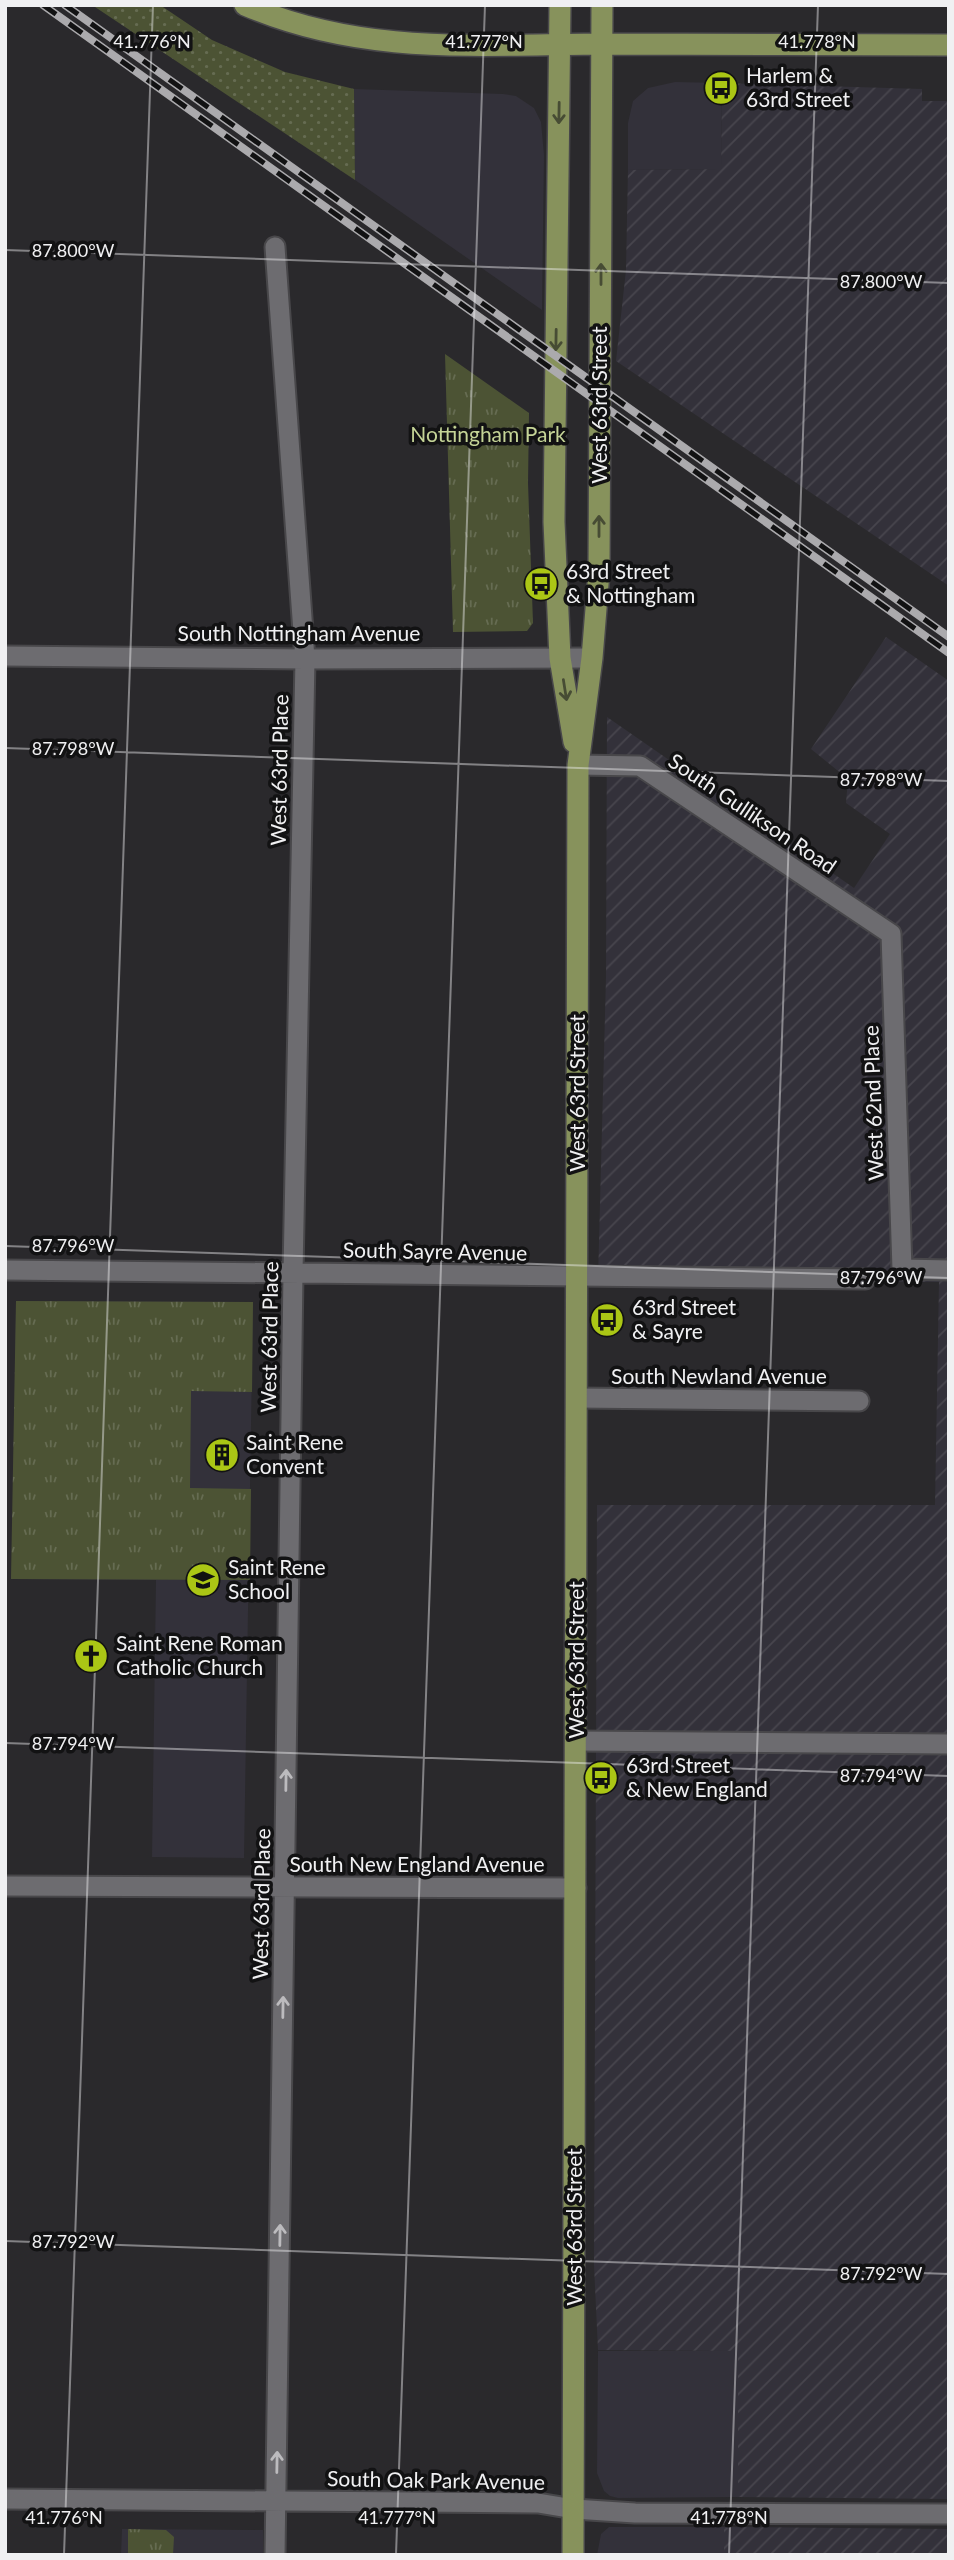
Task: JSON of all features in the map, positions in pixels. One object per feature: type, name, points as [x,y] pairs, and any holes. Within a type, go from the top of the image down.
[{"type":"main road","points":[[245,5],[276,12],[347,37],[418,45],[949,45]]},
{"type":"main road","name":"West 63rd Street","points":[[560,5],[554,522],[560,658],[578,765]]},
{"type":"main road","name":"West 63rd Street","points":[[573,2555],[578,765],[592,658],[599,572],[603,5]]},
{"type":"street","name":"West 63rd Place","points":[[275,247],[305,659],[293,1273],[275,2555]]},
{"type":"street","name":"South Nottingham Avenue","points":[[5,656],[592,658]]},
{"type":"street","name":"South Gullikson Road","points":[[578,765],[640,766],[891,934]]},
{"type":"street","name":"West 62nd Place","points":[[891,934],[902,1269],[949,1270]]},
{"type":"street","name":"South Sayre Avenue","points":[[5,1270],[865,1279]]},
{"type":"street","name":"South Newland Avenue","points":[[578,1398],[859,1401]]},
{"type":"street","points":[[576,1741],[949,1744]]},
{"type":"street","name":"South New England Avenue","points":[[5,1886],[576,1888]]},
{"type":"street","name":"South Oak Park Avenue","points":[[5,2499],[538,2503],[574,2509],[714,2515],[949,2514]]},
{"type":"shaded area","points":[[675,82],[722,83],[721,169],[628,170],[628,123],[633,101],[648,88]]},
{"type":"shaded area","points":[[722,83],[922,89],[922,101],[949,101],[949,586],[616,361],[626,270],[628,170],[721,169]]},
{"type":"shaded area","points":[[354,89],[503,94],[516,96],[534,108],[541,122],[544,155],[542,310],[355,180]]},
{"type":"shaded area","points":[[886,637],[949,681],[949,2499],[738,2497],[738,2351],[598,2350],[594,2265],[597,1505],[935,1505],[939,1282],[598,1280],[606,977],[607,717],[854,888],[890,834],[846,803],[848,779],[811,749]]},
{"type":"shaded area","name":"Saint Rene School","points":[[16,1301],[253,1302],[244,1858],[152,1857],[156,1580],[12,1579]]},
{"type":"shaded area","points":[[598,2351],[738,2351],[738,2497],[618,2498],[604,2491],[597,2473]]},
{"type":"shaded area","points":[[609,2527],[724,2527],[724,2555],[597,2555],[601,2534]]},
{"type":"shaded area","points":[[724,2527],[949,2529],[949,2555],[724,2555]]},
{"type":"shaded area","points":[[122,2529],[263,2530],[263,2555],[121,2555]]},
{"type":"green space","points":[[92,5],[160,5],[212,40],[285,72],[354,89],[355,180]]},
{"type":"green space","name":"Nottingham Park","points":[[445,354],[529,413],[528,483],[533,623],[527,631],[453,632]]},
{"type":"green space","name":"Saint Rene School","points":[[16,1301],[253,1302],[252,1392],[191,1391],[190,1488],[251,1489],[250,1580],[11,1579]]},
{"type":"green space","points":[[128,2529],[166,2530],[174,2537],[173,2555],[128,2555]]},
{"type":"railway","points":[[43,5],[949,653]]},
{"type":"railway","points":[[65,5],[949,637]]},
{"type":"place","name":"Harlem & 63rd Street","points":[[721,88]]},
{"type":"place","name":"63rd Street & Nottingham","points":[[541,584]]},
{"type":"place","name":"63rd Street & Sayre","points":[[607,1320]]},
{"type":"place","name":"Saint Rene Convent","points":[[222,1455]]},
{"type":"place","name":"Saint Rene School","points":[[203,1580]]},
{"type":"place","name":"Saint Rene Roman Catholic Church","points":[[91,1656]]},
{"type":"place","name":"63rd Street & New England","points":[[601,1778]]}]
